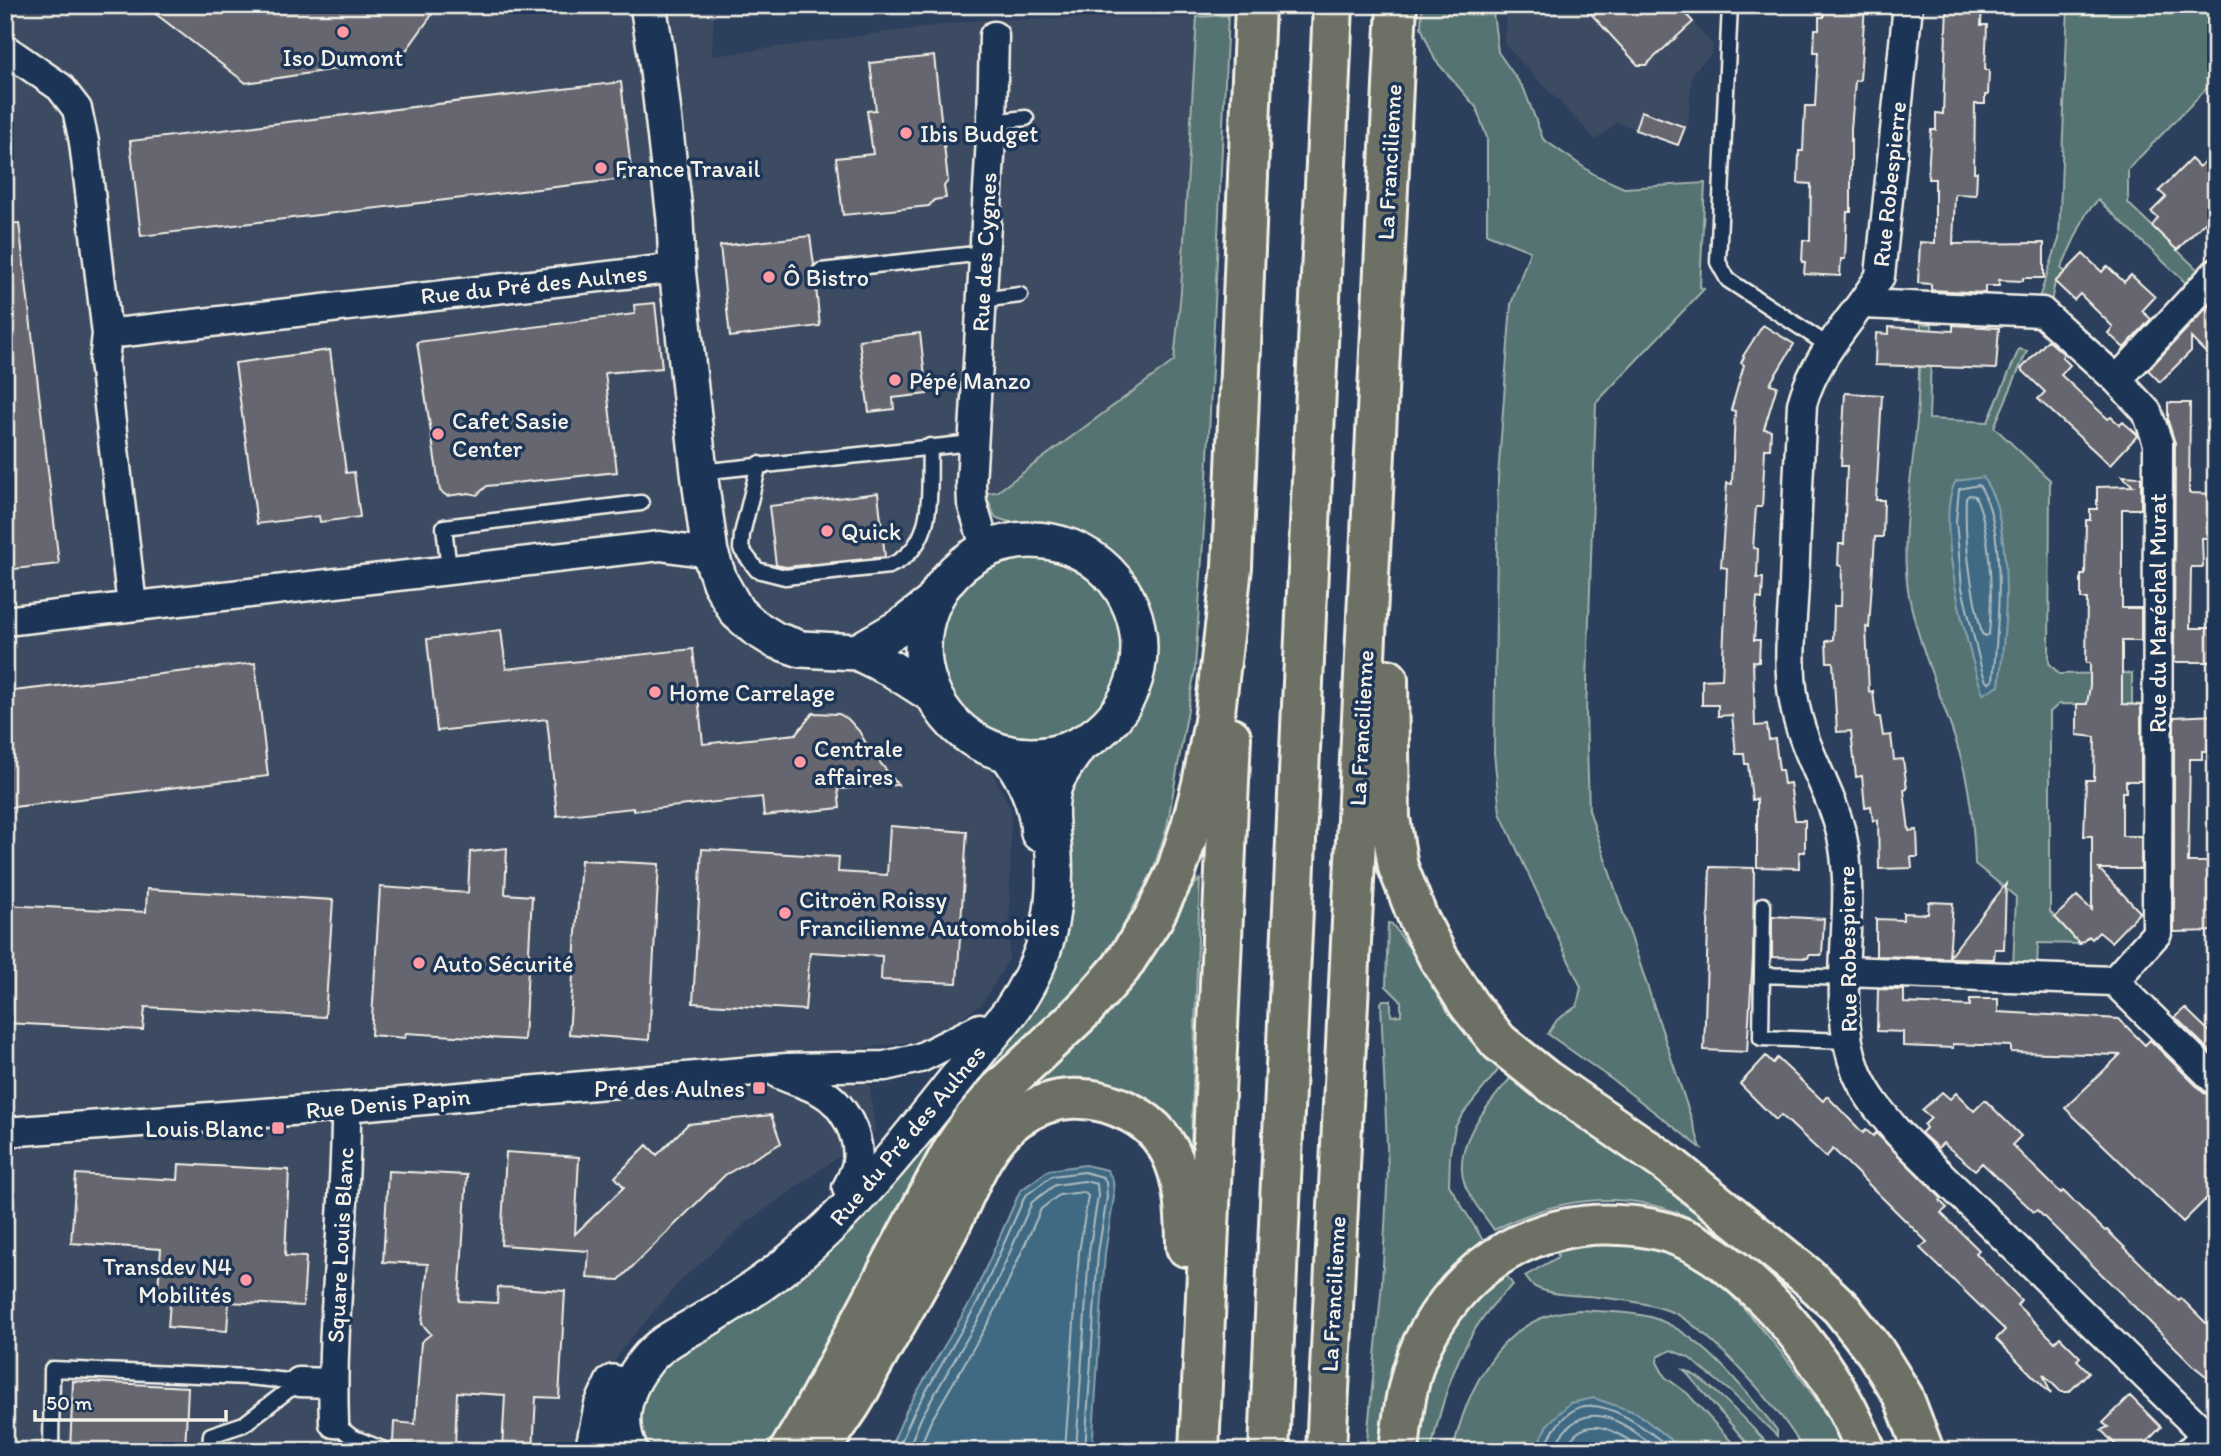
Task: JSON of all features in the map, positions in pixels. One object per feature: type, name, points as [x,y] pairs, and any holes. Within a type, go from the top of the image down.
[{"type":"highway","points":[[789,1451],[953,1149],[972,1121],[1019,1069],[1054,1040],[1106,987],[1154,918],[1176,872],[1202,784],[1222,659],[1232,567],[1255,5]]},
{"type":"highway","points":[[1269,1451],[1333,5]]},
{"type":"highway","name":"La Francilienne","points":[[1326,1451],[1396,5]]},
{"type":"highway","points":[[1199,1451],[1236,624],[1232,567]]},
{"type":"highway","points":[[1366,630],[1388,666],[1390,818],[1398,867],[1418,918],[1469,1005],[1499,1042],[1517,1057],[1667,1163],[1807,1276],[1841,1308],[1875,1351],[1903,1396],[1924,1451]]},
{"type":"highway","points":[[821,1451],[851,1405],[992,1143],[1014,1121],[1034,1108],[1056,1100],[1091,1098],[1127,1111],[1154,1129],[1173,1156],[1182,1182],[1186,1231],[1185,1451]]},
{"type":"highway","points":[[1399,1451],[1412,1371],[1426,1335],[1460,1286],[1482,1266],[1536,1236],[1560,1228],[1591,1223],[1642,1226],[1671,1234],[1700,1246],[1730,1267],[1782,1318],[1819,1363],[1838,1392],[1866,1451]]},
{"type":"highway","points":[[842,1451],[853,1427],[851,1405]]},
{"type":"street","points":[[648,5],[675,219],[677,268]]},
{"type":"street","name":"Rue Robespierre","points":[[1908,5],[1880,276],[1863,304],[1829,346],[1807,386],[1802,404],[1790,653],[1794,702],[1844,845],[1848,887],[1845,975],[1847,1041],[1857,1073],[1874,1104],[1899,1134],[2208,1436]]},
{"type":"street","name":"Rue des Cygnes","points":[[986,550],[972,503],[972,443],[992,122],[994,36]]},
{"type":"street","points":[[5,49],[60,87],[77,109],[84,142],[107,334],[104,362],[132,606]]},
{"type":"street","name":"Rue du Pré des Aulnes","points":[[107,334],[677,268],[710,554],[720,582],[737,612],[775,640],[801,649],[857,652],[892,669],[934,696]]},
{"type":"street","points":[[2117,380],[2216,273]]},
{"type":"street","name":"Rue du Maréchal Murat","points":[[1863,304],[2042,312],[2117,380],[2147,412],[2158,443],[2157,933],[2114,981]]},
{"type":"street","points":[[1026,540],[1048,541],[1068,546],[1087,555],[1104,568],[1118,583],[1129,601],[1139,641],[1138,663],[1133,683],[1125,702],[1112,719],[1079,745],[1044,755],[1007,753],[991,748],[952,722],[934,696],[924,661],[925,626],[934,601],[945,582],[960,567],[986,550],[1026,540]]},
{"type":"street","points":[[5,621],[660,546],[710,554]]},
{"type":"street","points":[[857,652],[902,626],[934,601]]},
{"type":"street","name":"Rue du Pré des Aulnes","points":[[630,1451],[621,1419],[628,1393],[647,1360],[676,1335],[768,1278],[843,1213],[886,1166],[1029,984],[1048,937],[1055,896],[1051,803],[1055,782],[1079,745]]},
{"type":"street","name":"Rue du Pré des Aulnes","points":[[593,1451],[598,1421],[609,1390],[635,1350],[660,1328],[715,1297],[765,1264],[806,1230],[847,1188],[1011,987],[1035,936],[1042,871],[1039,821],[1024,776],[1007,753]]},
{"type":"street","points":[[1845,975],[2114,981],[2216,1081]]},
{"type":"street","name":"Rue Denis Papin","points":[[5,1132],[346,1107],[787,1068],[863,1068],[900,1064],[942,1049],[980,1028]]},
{"type":"street","name":"Rue Denis Papin","points":[[769,1070],[822,1091],[846,1116],[852,1129],[857,1156],[847,1188]]},
{"type":"street","name":"Square Louis Blanc","points":[[334,1423],[332,1383],[347,1161],[346,1107]]},
{"type":"street","points":[[299,1382],[332,1383]]},
{"type":"lane","points":[[1729,6],[1718,262],[1728,280],[1829,346]]},
{"type":"lane","points":[[992,122],[1026,118]]},
{"type":"lane","points":[[821,271],[984,253]]},
{"type":"lane","points":[[981,300],[1020,295]]},
{"type":"lane","points":[[699,472],[972,443]]},
{"type":"lane","points":[[760,464],[742,534],[741,549],[757,570],[785,577],[889,566],[904,560],[920,540],[927,520],[930,446]]},
{"type":"lane","points":[[449,569],[444,527],[641,503]]},
{"type":"lane","points":[[1763,905],[1761,1038],[1847,1041]]},
{"type":"lane","points":[[1762,975],[1845,975]]},
{"type":"lane","points":[[51,1451],[52,1369],[248,1377],[299,1382]]},
{"type":"lane","points":[[210,1451],[211,1436],[244,1424],[299,1382]]},
{"type":"lane","points":[[334,1423],[352,1437],[387,1451]]},
{"type":"lane","points":[[2180,1451],[2208,1436]]},
{"type":"shaded area","points":[[5,5],[714,5],[712,56],[978,20],[1197,17],[1181,291],[1174,361],[997,492],[985,493],[986,550],[960,567],[945,582],[934,601],[925,626],[924,661],[927,679],[942,710],[952,722],[976,741],[1011,809],[1009,959],[982,1004],[929,1039],[865,1048],[875,1131],[747,1222],[682,1279],[620,1351],[590,1414],[579,1451],[5,1451]]},
{"type":"shaded area","points":[[1508,5],[1678,5],[1713,45],[1712,53],[1692,73],[1688,125],[1678,145],[1617,122],[1596,140],[1504,44]]},
{"type":"green space","points":[[1422,5],[1492,5],[1498,52],[1524,89],[1543,139],[1595,175],[1624,188],[1705,183],[1700,287],[1704,289],[1596,403],[1586,713],[1589,810],[1701,1148],[1548,1034],[1557,1020],[1577,1006],[1581,987],[1500,813],[1494,753],[1498,477],[1511,304],[1530,251],[1487,234],[1487,138],[1476,107],[1435,60],[1421,27]]},
{"type":"green space","points":[[2068,5],[2216,5],[2216,79],[2128,169],[2128,203],[2198,270],[2186,283],[2098,200],[2087,212],[2061,268],[2065,272],[2055,282],[2051,302],[2038,301],[2059,239]]},
{"type":"green space","points":[[1228,15],[1207,479],[1195,670],[1167,827],[1152,873],[1120,932],[1102,958],[1055,1010],[982,1077],[941,1130],[798,1395],[799,1406],[778,1451],[644,1451],[640,1446],[637,1398],[662,1362],[748,1310],[1061,939],[1071,885],[1064,792],[1074,772],[1115,740],[1132,720],[1146,696],[1153,669],[1153,641],[1148,614],[1137,588],[1121,564],[1101,545],[1066,529],[995,517],[985,493],[997,492],[1174,361],[1181,291],[1197,17]]},
{"type":"green space","points":[[1921,324],[1932,324],[1929,419],[1988,422],[2019,349],[2027,351],[1994,427],[2050,480],[2049,663],[2059,674],[2132,673],[2132,705],[2059,704],[2050,712],[2050,912],[2080,944],[2038,943],[2037,969],[2013,968],[2016,897],[1975,864],[1971,811],[1964,771],[1909,596],[1905,552],[1917,420]]},
{"type":"green space","points":[[1029,554],[1065,561],[1095,582],[1116,612],[1123,648],[1116,684],[1095,714],[1065,735],[1029,742],[993,735],[963,714],[942,684],[935,648],[942,612],[963,582],[993,561]]},
{"type":"green space","points":[[1200,879],[1191,1143],[1185,1145],[1120,1088],[1104,1082],[1074,1079],[1025,1089],[1086,1035],[1128,991],[1149,963],[1183,901]]},
{"type":"green space","points":[[1388,923],[1392,924],[1410,949],[1441,1000],[1503,1064],[1455,1127],[1450,1153],[1449,1185],[1484,1242],[1452,1268],[1435,1289],[1385,1451],[1366,1451],[1382,1283],[1388,1170],[1383,1000],[1391,1000],[1391,1016],[1401,1015],[1401,1001],[1386,986]]},
{"type":"green space","points":[[1513,1075],[1733,1238],[1730,1242],[1702,1224],[1673,1211],[1644,1203],[1614,1200],[1584,1201],[1554,1207],[1524,1216],[1494,1230],[1474,1203],[1465,1185],[1463,1154],[1475,1125]]},
{"type":"green space","points":[[1596,1243],[1623,1244],[1662,1251],[1699,1267],[1713,1278],[1750,1315],[1790,1363],[1826,1415],[1846,1451],[1803,1451],[1765,1396],[1725,1353],[1687,1320],[1672,1312],[1631,1301],[1548,1292],[1534,1286],[1525,1276],[1558,1257],[1557,1250]]},
{"type":"green space","points":[[1505,1273],[1513,1285],[1481,1320],[1458,1360],[1442,1405],[1431,1451],[1417,1451],[1431,1376],[1444,1341],[1465,1309]]},
{"type":"green space","points":[[1579,1310],[1650,1317],[1686,1335],[1704,1348],[1736,1381],[1777,1430],[1777,1436],[1731,1392],[1688,1357],[1671,1350],[1658,1357],[1657,1362],[1665,1377],[1687,1393],[1740,1451],[1684,1451],[1679,1445],[1547,1425],[1535,1451],[1453,1451],[1473,1390],[1496,1353],[1511,1337],[1528,1325],[1551,1315]]},
{"type":"green space","points":[[1684,1370],[1706,1383],[1775,1451],[1754,1451]]},
{"type":"water","points":[[1983,477],[1996,503],[2004,551],[2006,596],[1999,686],[1983,694],[1969,649],[1955,586],[1948,524],[1950,499],[1956,481]]},
{"type":"water","points":[[1085,1165],[1107,1170],[1113,1180],[1114,1197],[1105,1253],[1092,1451],[889,1451],[907,1409],[972,1299],[1020,1191],[1049,1170]]},
{"type":"water","points":[[1594,1398],[1637,1413],[1684,1451],[1535,1451],[1547,1425],[1570,1403]]},
{"type":"building","points":[[144,5],[439,5],[400,59],[246,83]]},
{"type":"building","points":[[1583,5],[1678,5],[1693,22],[1646,65],[1638,65]]},
{"type":"building","points":[[1824,5],[1865,5],[1860,80],[1855,81],[1851,129],[1851,212],[1847,212],[1845,259],[1841,259],[1840,276],[1804,274],[1805,262],[1802,262],[1803,240],[1810,240],[1811,184],[1798,183],[1799,151],[1803,151],[1805,106],[1815,106],[1818,52],[1814,52],[1815,29],[1819,29],[1819,17],[1824,17]]},
{"type":"building","points":[[1947,5],[1982,5],[1981,25],[1987,25],[1985,70],[1989,70],[1985,104],[1975,104],[1976,195],[1955,194],[1953,244],[2044,243],[2044,278],[1999,280],[1999,286],[1985,286],[1985,293],[1931,290],[1931,284],[1918,283],[1920,242],[1935,243],[1935,179],[1928,179],[1929,158],[1931,130],[1936,130],[1936,113],[1943,114]]},
{"type":"building","name":"Ibis Budget","points":[[934,56],[948,181],[944,186],[946,198],[934,200],[929,206],[843,215],[836,158],[873,154],[867,111],[876,110],[870,63]]},
{"type":"building","points":[[621,82],[632,178],[141,236],[130,141]]},
{"type":"building","points":[[1641,111],[1685,127],[1678,145],[1635,130]]},
{"type":"building","points":[[2216,150],[2216,211],[2177,250],[2152,226],[2158,218],[2151,212],[2166,197],[2159,191],[2191,159],[2199,167]]},
{"type":"building","points":[[19,223],[59,564],[5,570],[5,224]]},
{"type":"building","name":"Ô Bistro","points":[[810,236],[814,265],[811,271],[815,278],[820,326],[730,337],[720,246]]},
{"type":"building","points":[[2083,254],[2102,272],[2107,266],[2124,282],[2131,275],[2155,297],[2142,311],[2151,319],[2124,348],[2108,333],[2113,327],[2080,294],[2074,300],[2055,282]]},
{"type":"building","points":[[2216,298],[2216,363],[2191,338],[2191,351],[2160,382],[2148,370]]},
{"type":"building","points":[[655,303],[662,368],[605,373],[617,472],[487,486],[477,495],[469,493],[447,496],[440,491],[417,342],[635,314],[634,305]]},
{"type":"building","points":[[1763,325],[1794,344],[1770,384],[1777,386],[1764,429],[1771,430],[1770,449],[1765,449],[1762,507],[1756,507],[1753,548],[1758,549],[1757,578],[1763,578],[1762,599],[1757,598],[1754,640],[1760,640],[1759,662],[1753,661],[1755,726],[1767,725],[1769,740],[1775,739],[1779,770],[1782,770],[1784,784],[1790,783],[1795,820],[1805,820],[1805,852],[1799,852],[1799,868],[1757,867],[1757,799],[1752,800],[1748,764],[1745,764],[1744,754],[1736,754],[1732,715],[1718,716],[1718,705],[1702,705],[1702,680],[1722,679],[1727,568],[1721,567],[1727,483],[1732,484],[1735,411],[1731,410],[1744,365],[1741,363],[1743,356]]},
{"type":"building","points":[[1953,325],[1999,328],[1996,369],[1875,365],[1876,333],[1889,334],[1889,327],[1953,331]]},
{"type":"building","name":"Pépé Manzo","points":[[920,333],[927,394],[893,398],[894,409],[869,412],[859,340]]},
{"type":"building","points":[[2048,340],[2064,354],[2062,357],[2070,365],[2061,375],[2108,419],[2111,417],[2120,425],[2123,422],[2138,435],[2110,465],[2038,399],[2045,392],[2021,369]]},
{"type":"building","points":[[330,350],[346,473],[354,472],[360,517],[320,522],[319,516],[257,524],[235,363]]},
{"type":"building","points":[[1845,393],[1882,395],[1876,500],[1884,500],[1883,537],[1875,537],[1869,628],[1866,627],[1869,692],[1873,691],[1876,717],[1880,717],[1883,736],[1891,735],[1894,760],[1903,759],[1909,831],[1917,830],[1918,857],[1911,857],[1912,868],[1879,869],[1878,820],[1873,821],[1871,806],[1865,807],[1862,776],[1856,777],[1851,731],[1837,732],[1833,662],[1827,662],[1826,641],[1833,640],[1834,606],[1841,606],[1842,566],[1838,565],[1839,544],[1844,544],[1847,466],[1841,466]]},
{"type":"building","points":[[2168,403],[2190,403],[2189,493],[2216,494],[2216,538],[2202,538],[2203,567],[2191,567],[2190,628],[2216,628],[2216,662],[2174,662],[2175,443],[2168,421]]},
{"type":"building","points":[[2122,476],[2141,477],[2141,509],[2122,509],[2122,608],[2141,608],[2141,641],[2122,641],[2122,704],[2141,705],[2141,781],[2126,781],[2126,792],[2122,792],[2122,836],[2141,836],[2141,869],[2099,869],[2140,912],[2111,942],[2099,932],[2092,939],[2089,936],[2080,944],[2055,917],[2077,896],[2092,910],[2092,836],[2084,836],[2086,780],[2094,780],[2095,737],[2077,735],[2077,704],[2087,704],[2090,686],[2090,663],[2086,663],[2087,599],[2081,599],[2081,575],[2085,575],[2086,520],[2090,520],[2090,509],[2097,509],[2097,487],[2133,486]]},
{"type":"building","name":"Quick","points":[[878,493],[885,557],[786,567],[776,565],[769,506]]},
{"type":"building","points":[[501,630],[506,669],[693,649],[703,744],[796,734],[813,713],[839,714],[859,731],[870,750],[898,785],[838,789],[840,808],[764,816],[762,797],[557,816],[547,719],[437,731],[427,639]]},
{"type":"building","points":[[255,663],[268,776],[5,808],[5,692]]},
{"type":"building","points":[[2216,715],[2216,751],[2202,751],[2202,759],[2190,759],[2188,862],[2216,862],[2216,931],[2174,932],[2174,717]]},
{"type":"building","name":"Citroën Roissy Francilienne Automobiles","points":[[890,826],[967,832],[957,983],[881,980],[882,956],[810,952],[805,1010],[693,1003],[702,849],[839,857],[838,872],[887,875]]},
{"type":"building","points":[[507,848],[505,894],[532,896],[524,1040],[406,1033],[405,1038],[371,1035],[380,887],[468,893],[470,852]]},
{"type":"building","points":[[581,860],[659,864],[649,1040],[569,1034]]},
{"type":"building","points":[[1710,867],[1754,868],[1753,957],[1747,1052],[1704,1050]]},
{"type":"building","points":[[2006,884],[2004,949],[1995,949],[1994,959],[1876,956],[1876,919],[1903,920],[1903,913],[1928,914],[1929,902],[1953,903],[1949,957]]},
{"type":"building","points":[[147,889],[333,900],[325,1017],[145,1007],[143,1030],[5,1023],[5,905],[146,912]]},
{"type":"building","points":[[1772,916],[1824,919],[1822,955],[1809,955],[1808,958],[1772,957]]},
{"type":"building","points":[[1878,989],[1904,990],[1904,1003],[1970,1006],[1970,999],[1998,999],[1998,1012],[2119,1019],[2145,1045],[2150,1040],[2204,1093],[2216,1097],[2216,1189],[2183,1222],[2065,1108],[2120,1055],[2011,1052],[2011,1046],[1903,1046],[1903,1032],[1877,1031]]},
{"type":"building","points":[[2185,1008],[2216,1038],[2216,1057],[2175,1017]]},
{"type":"building","points":[[1766,1056],[1773,1063],[1777,1058],[1823,1101],[1827,1096],[1863,1133],[1866,1130],[1873,1136],[1876,1133],[1942,1199],[1940,1201],[1947,1208],[1941,1213],[1979,1250],[1976,1253],[2021,1300],[2017,1305],[2055,1342],[2060,1337],[2080,1357],[2077,1360],[2089,1372],[2069,1392],[2061,1392],[2043,1374],[2051,1394],[1996,1339],[2005,1330],[1920,1248],[1927,1242],[1833,1149],[1826,1157],[1781,1115],[1776,1120],[1740,1084]]},
{"type":"building","points":[[1942,1092],[1950,1099],[1956,1093],[1974,1111],[1985,1100],[2021,1136],[2012,1145],[2216,1333],[2216,1384],[2196,1368],[2037,1210],[2034,1212],[1982,1163],[1975,1170],[1943,1143],[1938,1148],[1921,1133],[1931,1118],[1922,1110]]},
{"type":"building","points":[[771,1115],[781,1143],[725,1175],[619,1280],[587,1278],[589,1251],[501,1245],[506,1152],[579,1157],[575,1234],[624,1187],[615,1177],[647,1145],[657,1155],[688,1124]]},
{"type":"building","points":[[179,1164],[289,1170],[285,1256],[306,1257],[303,1306],[229,1302],[227,1331],[168,1327],[170,1302],[157,1302],[161,1249],[71,1243],[76,1174],[178,1180]]},
{"type":"building","points":[[388,1171],[467,1175],[459,1301],[497,1303],[498,1287],[565,1291],[559,1398],[536,1397],[533,1451],[502,1450],[505,1395],[457,1392],[455,1447],[393,1443],[394,1422],[415,1424],[421,1342],[431,1334],[422,1324],[428,1264],[383,1262]]},
{"type":"building","points":[[73,1381],[188,1387],[185,1451],[70,1451]]},
{"type":"building","points":[[2130,1396],[2161,1427],[2138,1451],[2122,1451],[2101,1430],[2108,1427],[2103,1423]]},
{"type":"place","name":"Iso Dumont","points":[[343,32]]},
{"type":"place","name":"Ibis Budget","points":[[906,133]]},
{"type":"place","name":"France Travail","points":[[601,168]]},
{"type":"place","name":"Ô Bistro","points":[[769,277]]},
{"type":"place","name":"Pépé Manzo","points":[[895,380]]},
{"type":"place","name":"Cafet Sasie Center","points":[[438,434]]},
{"type":"place","name":"Quick","points":[[827,531]]},
{"type":"place","name":"Home Carrelage","points":[[655,692]]},
{"type":"place","name":"Centrale affaires","points":[[800,762]]},
{"type":"place","name":"Citroën Roissy Francilienne Automobiles","points":[[785,913]]},
{"type":"place","name":"Auto Sécurité","points":[[419,963]]},
{"type":"place","name":"Pré des Aulnes","points":[[759,1088]]},
{"type":"place","name":"Louis Blanc","points":[[278,1128]]},
{"type":"place","name":"Transdev N4 Mobilités","points":[[246,1280]]}]
